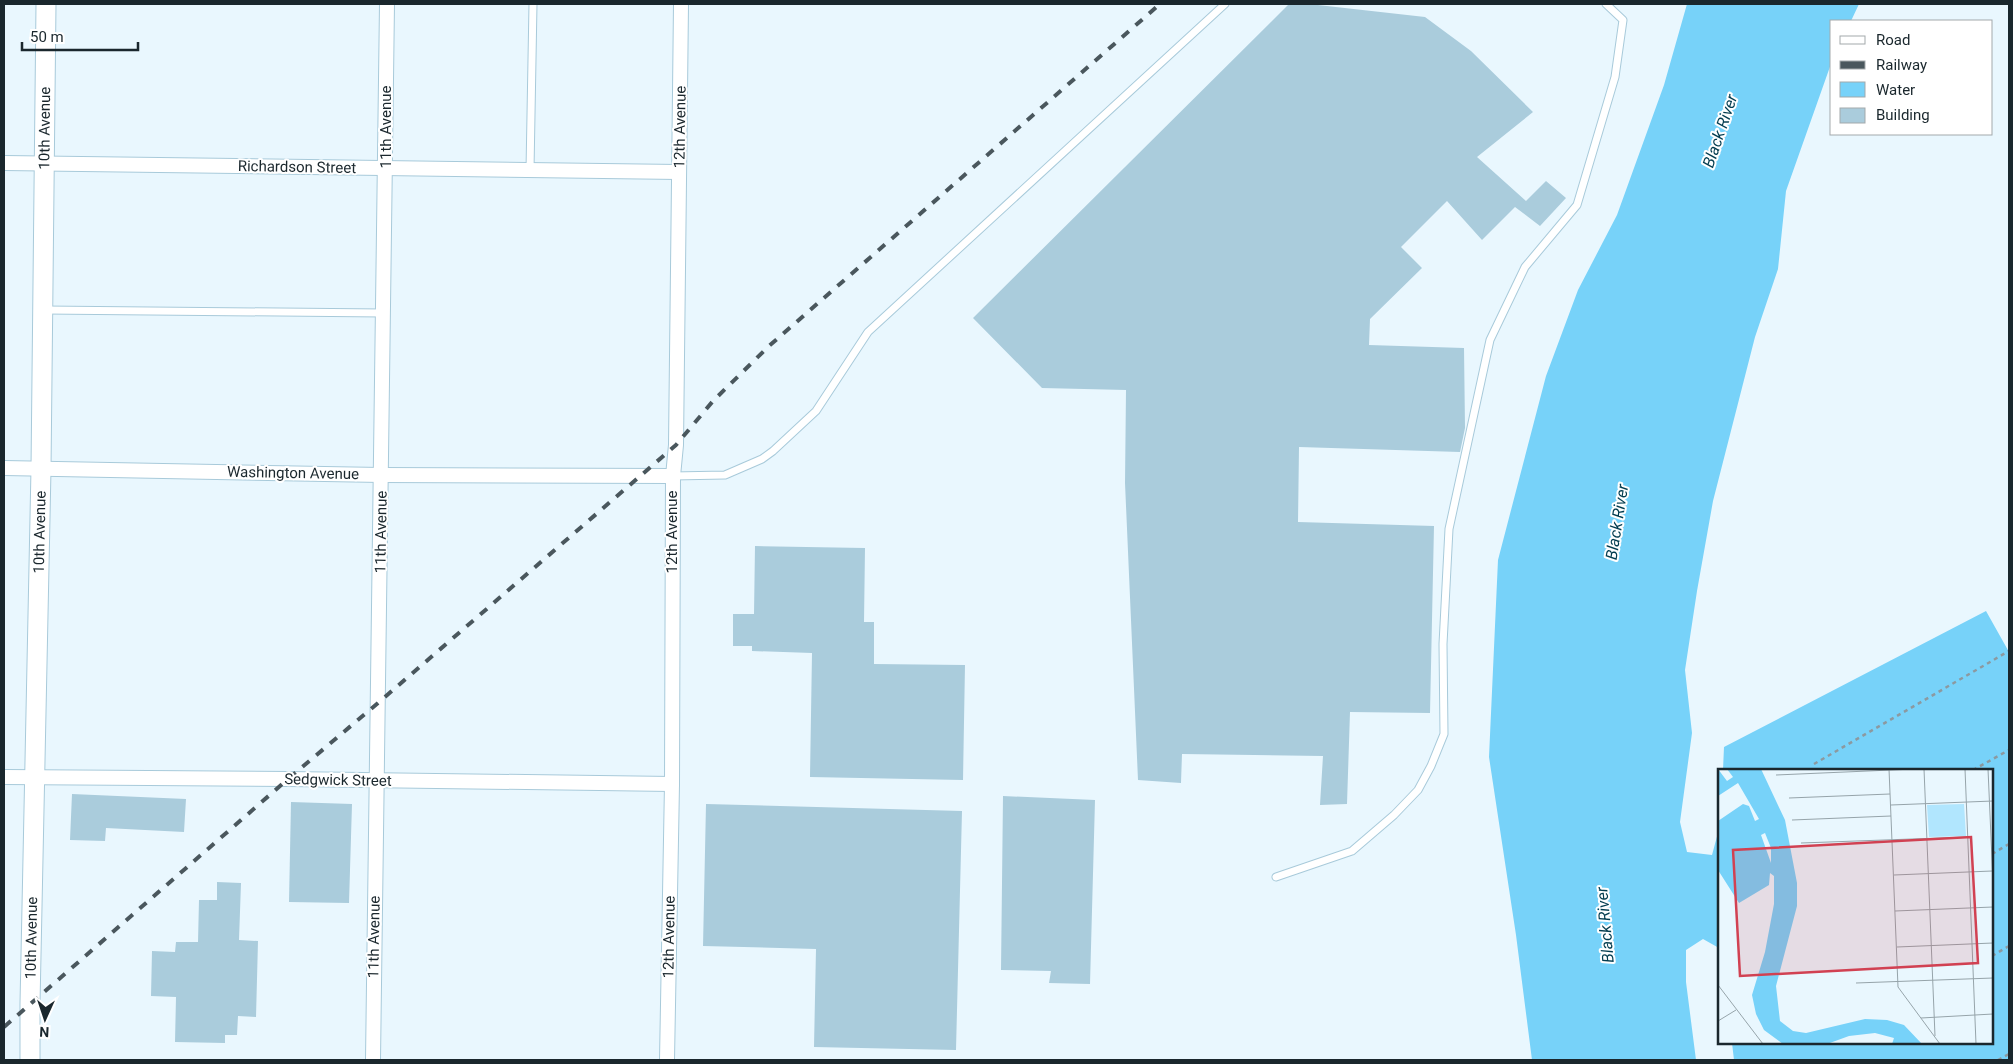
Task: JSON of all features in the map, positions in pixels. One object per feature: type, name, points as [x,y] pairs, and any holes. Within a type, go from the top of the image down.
[{"type":"street","name":"10th Avenue","points":[[30,1060],[41,469],[46,4]]},
{"type":"street","name":"11th Avenue","points":[[373,1060],[387,4]]},
{"type":"street","name":"12th Avenue","points":[[667,1060],[672,784],[673,476],[676,444],[681,4]]},
{"type":"street","name":"Richardson Street","points":[[4,163],[679,172]]},
{"type":"street","name":"Washington Avenue","points":[[4,468],[381,475],[673,476]]},
{"type":"street","name":"Sedgwick Street","points":[[4,777],[278,778],[376,781],[672,784]]},
{"type":"lane","points":[[530,170],[533,4]]},
{"type":"lane","points":[[673,476],[725,475],[762,459],[773,451],[816,411],[868,332],[1224,4]]},
{"type":"lane","points":[[1276,877],[1352,851],[1394,815],[1418,790],[1431,766],[1444,734],[1443,644],[1450,529],[1490,340],[1525,266],[1578,205],[1615,77],[1623,20],[1606,4]]},
{"type":"lane","points":[[42,310],[384,313]]},
{"type":"path","points":[[1814,764],[2009,651]]},
{"type":"path","points":[[1975,769],[2009,750]]},
{"type":"path","points":[[1993,853],[2009,844]]},
{"type":"path","points":[[1993,955],[2009,946]]},
{"type":"path","points":[[1998,1060],[2009,1054]]},
{"type":"water","name":"Black River","points":[[1687,4],[1859,4],[1851,20],[1830,20],[1830,67],[1786,191],[1778,269],[1755,337],[1713,501],[1697,591],[1685,670],[1692,733],[1680,822],[1687,852],[1712,855],[1718,833],[1718,947],[1703,939],[1686,950],[1686,982],[1696,1060],[1532,1060],[1516,935],[1489,757],[1498,560],[1546,376],[1578,290],[1617,215],[1664,85]]},
{"type":"water","points":[[1986,611],[2009,652],[2009,1060],[1734,1060],[1732,1044],[1993,1044],[1993,769],[1723,769],[1724,747]]},
{"type":"building","points":[[1289,4],[1309,4],[1425,17],[1471,51],[1533,112],[1477,157],[1526,201],[1546,181],[1566,198],[1540,226],[1515,207],[1482,240],[1447,201],[1401,247],[1422,268],[1370,319],[1369,345],[1464,348],[1465,428],[1460,452],[1299,447],[1298,522],[1434,526],[1430,713],[1350,712],[1347,804],[1320,805],[1323,756],[1182,754],[1181,783],[1138,780],[1125,483],[1126,390],[1042,388],[973,318]]},
{"type":"building","points":[[755,546],[865,548],[864,622],[874,622],[874,664],[965,665],[963,780],[810,777],[812,653],[752,651],[752,646],[733,646],[733,614],[754,614]]},
{"type":"building","points":[[72,794],[186,799],[184,832],[106,828],[105,841],[70,840]]},
{"type":"building","points":[[1003,796],[1095,800],[1090,984],[1049,983],[1051,971],[1001,970]]},
{"type":"building","points":[[291,802],[352,804],[349,903],[289,902]]},
{"type":"building","points":[[706,804],[962,811],[956,1050],[814,1047],[816,949],[703,946]]},
{"type":"building","points":[[217,882],[241,883],[239,940],[258,941],[256,1017],[238,1016],[237,1035],[225,1035],[225,1043],[175,1042],[176,997],[151,996],[152,951],[175,952],[176,942],[198,942],[199,900],[217,900]]},
{"type":"railway","points":[[4,1027],[288,779],[676,445],[713,401],[769,346],[1160,4]]}]
